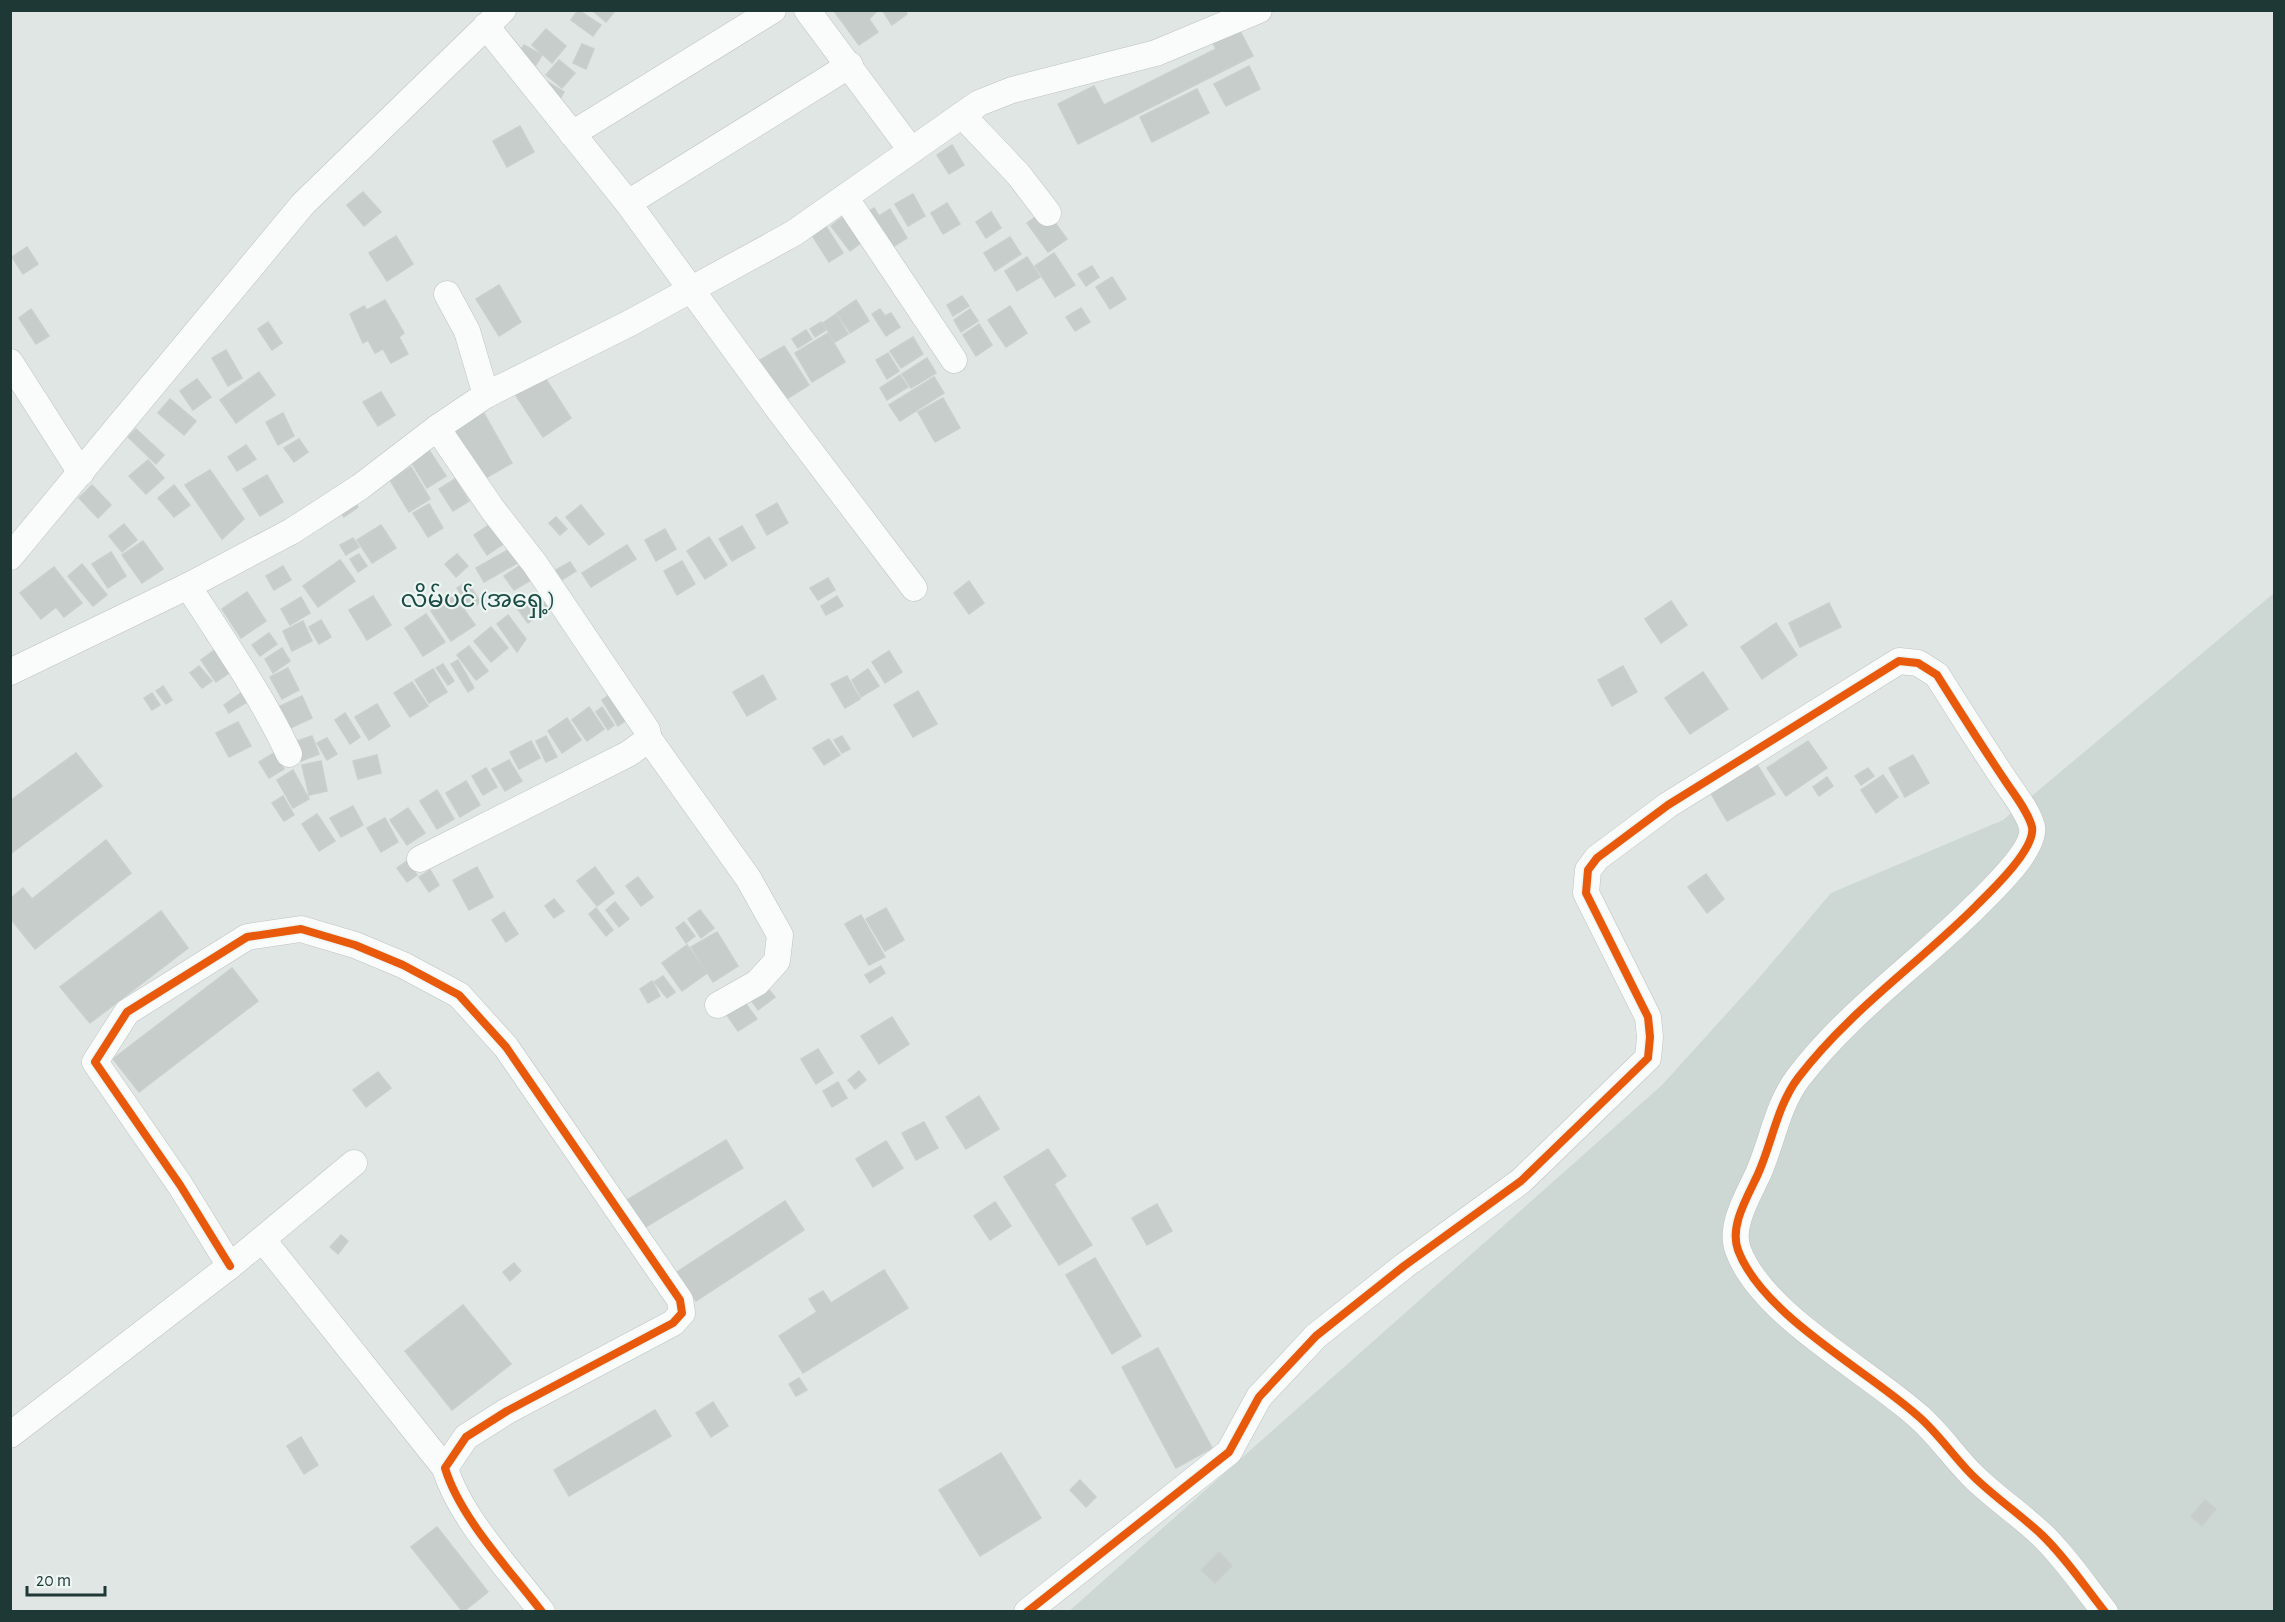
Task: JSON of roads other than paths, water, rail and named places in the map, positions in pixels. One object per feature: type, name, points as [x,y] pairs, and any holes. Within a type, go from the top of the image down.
[{"type":"street","points":[[572,134],[773,10]]},
{"type":"street","points":[[807,10],[911,150]]},
{"type":"street","points":[[10,672],[188,586],[292,531],[360,487],[437,428],[486,395],[693,289],[794,233],[986,100],[1012,90],[1156,53],[1259,10]]},
{"type":"street","points":[[10,557],[303,204],[494,18],[572,134],[693,289],[782,414],[914,588]]},
{"type":"street","points":[[628,203],[850,66]]},
{"type":"street","points":[[962,115],[1018,174],[1048,213]]},
{"type":"street","points":[[845,197],[954,360]]},
{"type":"street","points":[[447,294],[467,331],[486,395]]},
{"type":"street","points":[[10,362],[81,473]]},
{"type":"street","points":[[437,428],[598,655],[648,730],[649,739],[748,878],[780,935],[777,961],[757,983],[718,1005]]},
{"type":"street","points":[[188,586],[260,695],[289,754]]},
{"type":"street","points":[[1027,1611],[1229,1452],[1259,1397],[1316,1336],[1404,1266],[1521,1181],[1648,1058],[1650,1036],[1648,1017],[1586,893],[1588,870],[1597,858],[1668,805],[1899,661],[1918,663],[1936,675],[2016,797],[2032,828],[2029,842],[2024,852],[1987,895],[1845,1024],[1797,1080],[1780,1114],[1760,1170],[1742,1209],[1735,1231],[1736,1246],[1744,1264],[1764,1290],[1832,1353],[1854,1365],[1920,1417],[1973,1476],[2044,1537],[2105,1611]]},
{"type":"street","points":[[420,859],[628,754],[649,739]]},
{"type":"street","points":[[230,1266],[180,1185],[95,1062],[127,1012],[201,963],[247,937],[301,929],[355,945],[404,965],[459,994],[506,1047],[680,1300],[682,1313],[673,1323],[507,1411],[466,1437],[445,1468]]},
{"type":"street","points":[[10,1435],[263,1240],[354,1163]]},
{"type":"street","points":[[263,1240],[445,1468],[451,1487],[476,1526],[542,1611]]},
{"type":"district","name":"လိမ်ပင် (အရှေ့)","points":[[478,599]]}]
